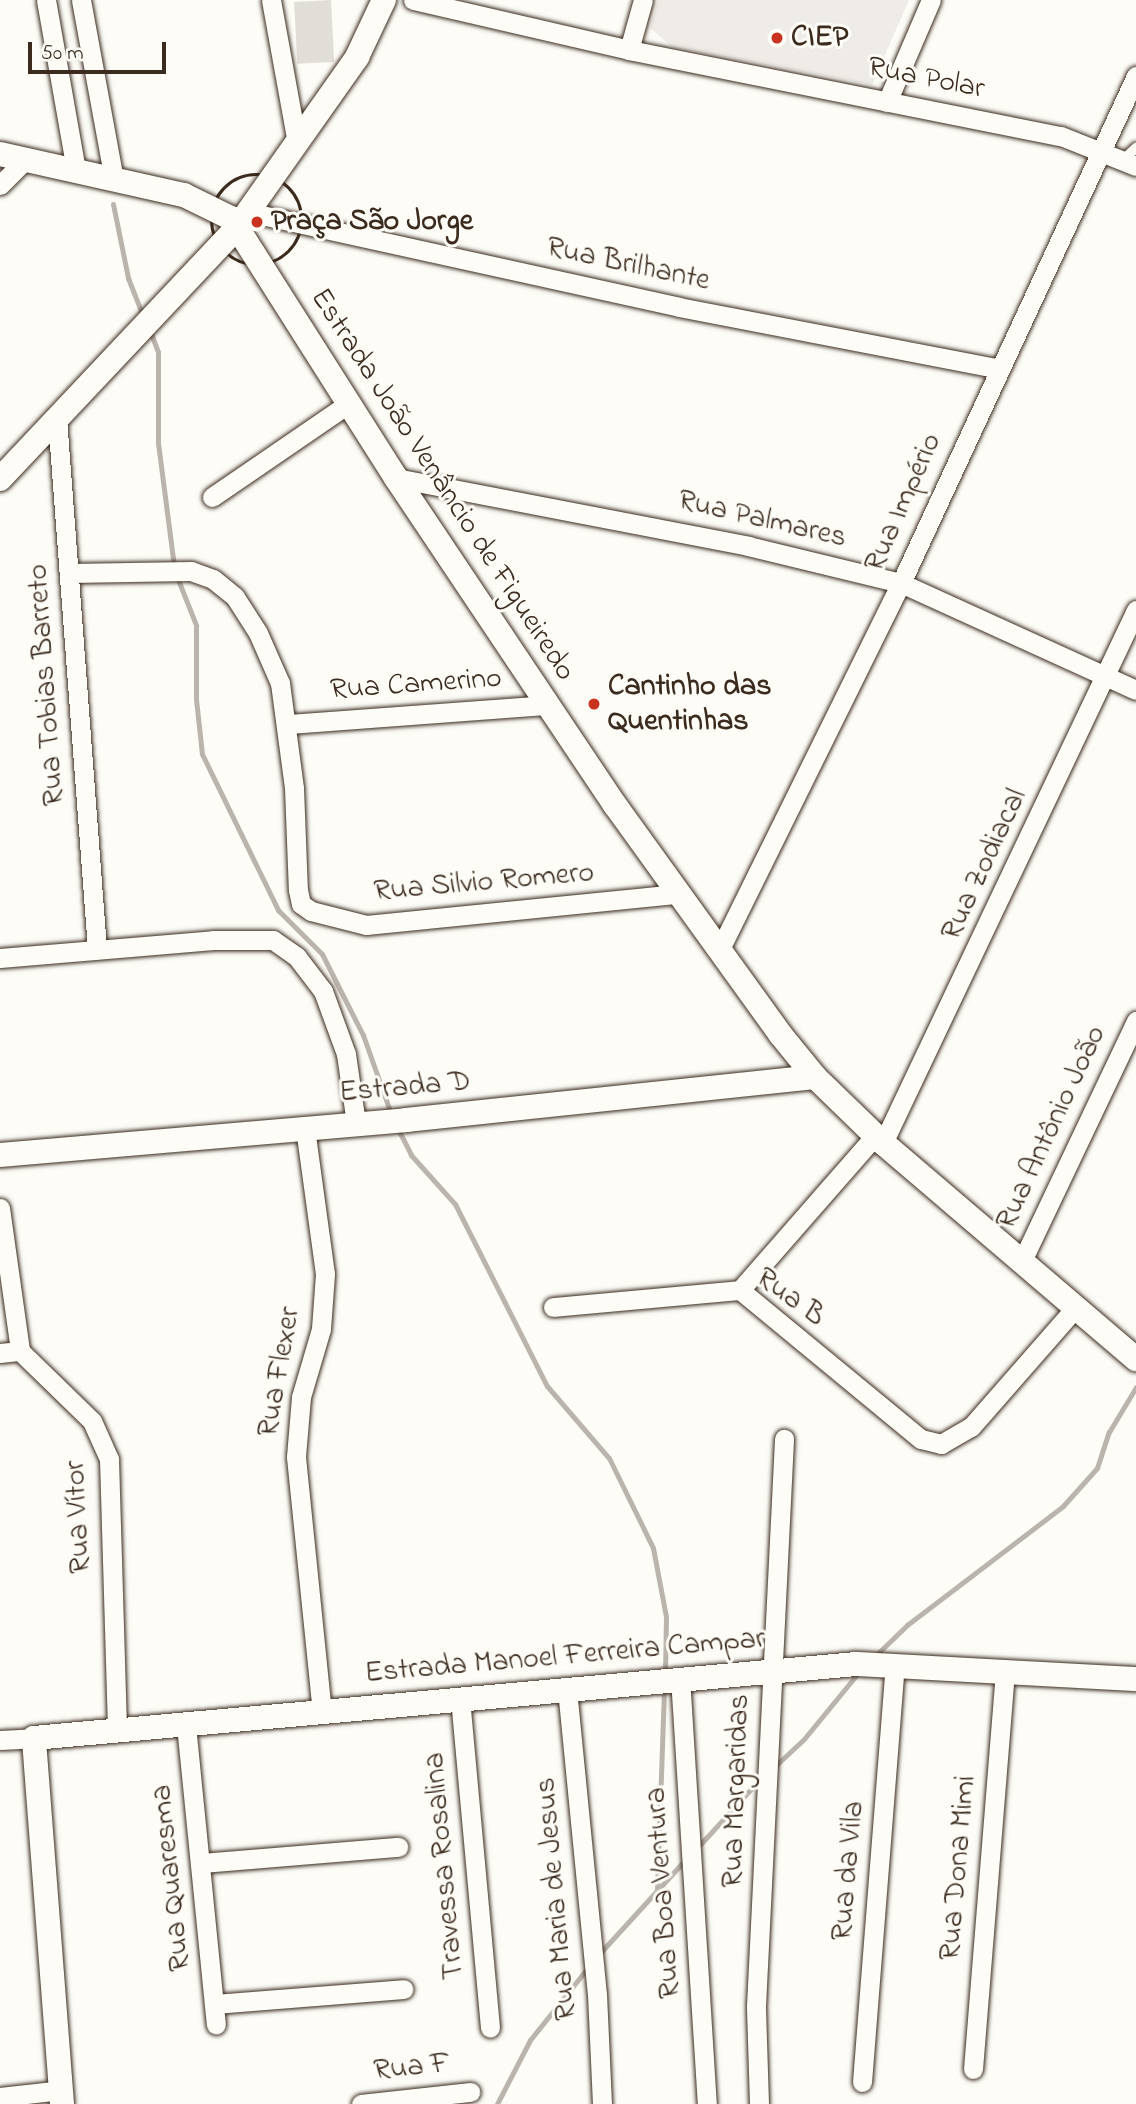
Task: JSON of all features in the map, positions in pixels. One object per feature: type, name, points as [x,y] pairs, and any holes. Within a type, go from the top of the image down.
[{"type":"street","points":[[46,0],[76,171]]},
{"type":"street","points":[[81,0],[114,180]]},
{"type":"street","points":[[271,0],[297,143]]},
{"type":"street","points":[[0,480],[243,219],[357,57],[384,0]]},
{"type":"street","name":"Rua Polar","points":[[413,0],[629,50],[1061,136],[1131,158]]},
{"type":"street","points":[[629,50],[643,0]]},
{"type":"street","points":[[887,102],[931,0]]},
{"type":"street","name":"Rua Império","points":[[719,951],[901,583],[997,368],[1136,76]]},
{"type":"street","name":"Estrada João Venâncio de Figueiredo","points":[[0,154],[201,200],[243,219],[348,404],[396,478],[677,894],[815,1077],[879,1139],[1136,1359]]},
{"type":"street","points":[[0,184],[25,160]]},
{"type":"street","name":"Rua Brilhante","points":[[243,219],[997,368]]},
{"type":"street","points":[[212,497],[348,404]]},
{"type":"street","name":"Rua Tobias Barreto","points":[[57,418],[97,949]]},
{"type":"street","name":"Rua Palmares","points":[[396,478],[724,541],[901,583],[1136,690]]},
{"type":"street","points":[[69,573],[191,571],[225,587],[247,614],[280,682],[288,724]]},
{"type":"street","name":"Rua Zodiacal","points":[[740,1290],[879,1139],[1107,676],[1136,610]]},
{"type":"street","name":"Rua Camerino","points":[[288,724],[549,705]]},
{"type":"street","name":"Rua Silvio Romero","points":[[288,724],[301,904],[326,917],[366,925],[677,894]]},
{"type":"street","points":[[0,958],[257,937],[273,940],[297,957],[323,991],[346,1054],[363,1123]]},
{"type":"street","name":"Rua Antônio João","points":[[1022,1261],[1136,1021]]},
{"type":"street","name":"Estrada D","points":[[0,1155],[406,1121],[815,1077]]},
{"type":"street","name":"Rua Flexer","points":[[305,1128],[325,1274],[321,1329],[301,1397],[296,1457],[322,1711]]},
{"type":"street","name":"Rua Vítor","points":[[0,1208],[10,1352],[92,1422],[109,1459],[117,1731]]},
{"type":"street","name":"Rua B","points":[[553,1307],[740,1290],[921,1439],[941,1444],[971,1427],[1076,1307]]},
{"type":"street","name":"Rua Margaridas","points":[[759,2104],[756,2007],[773,1731],[770,1669],[784,1439]]},
{"type":"street","name":"Estrada Manoel Ferreira Campar","points":[[0,1740],[186,1725],[770,1669],[856,1664],[1136,1679]]},
{"type":"street","name":"Rua da Vila","points":[[862,2082],[892,1664]]},
{"type":"street","name":"Rua Dona Mimi","points":[[973,2069],[1005,1671]]},
{"type":"street","name":"Rua Boa Ventura","points":[[680,1677],[707,2104]]},
{"type":"street","name":"Rua Maria de Jesus","points":[[567,1689],[597,1994],[603,2104]]},
{"type":"street","name":"Travessa Rosalina","points":[[460,1698],[490,2028]]},
{"type":"street","name":"Rua Quaresma","points":[[186,1725],[202,1863],[216,2025]]},
{"type":"street","points":[[0,2097],[62,2097],[34,1738]]},
{"type":"street","points":[[202,1863],[398,1847]]},
{"type":"street","points":[[214,2004],[403,1989]]},
{"type":"street","name":"Rua F","points":[[361,2104],[470,2092]]},
{"type":"shaded area","points":[[331,0],[334,62],[297,64],[294,2]]},
{"type":"shaded area","name":"CIEP","points":[[658,0],[909,0],[872,85],[672,47],[650,28]]},
{"type":"waterway","points":[[113,204],[128,278],[143,316]]},
{"type":"waterway","points":[[150,331],[158,352],[158,443],[174,567]]},
{"type":"waterway","points":[[177,577],[196,625],[196,699],[202,754],[278,910],[322,954],[363,1035],[391,1114]]},
{"type":"waterway","points":[[398,1129],[411,1155],[455,1204],[547,1386],[609,1458],[653,1548],[666,1617],[665,1673]]},
{"type":"waterway","points":[[875,1656],[907,1625],[1063,1506],[1097,1468],[1109,1432],[1136,1387]]},
{"type":"waterway","points":[[774,1767],[804,1739],[858,1673]]},
{"type":"waterway","points":[[657,1890],[664,1689]]},
{"type":"waterway","points":[[697,1848],[761,1778]]},
{"type":"waterway","points":[[600,1953],[685,1860]]},
{"type":"waterway","points":[[497,2104],[530,2040],[589,1966]]},
{"type":"place","name":"CIEP","points":[[777,38]]},
{"type":"place","name":"Praça São Jorge","points":[[257,222]]},
{"type":"place","name":"Cantinho das Quentinhas","points":[[594,704]]}]
